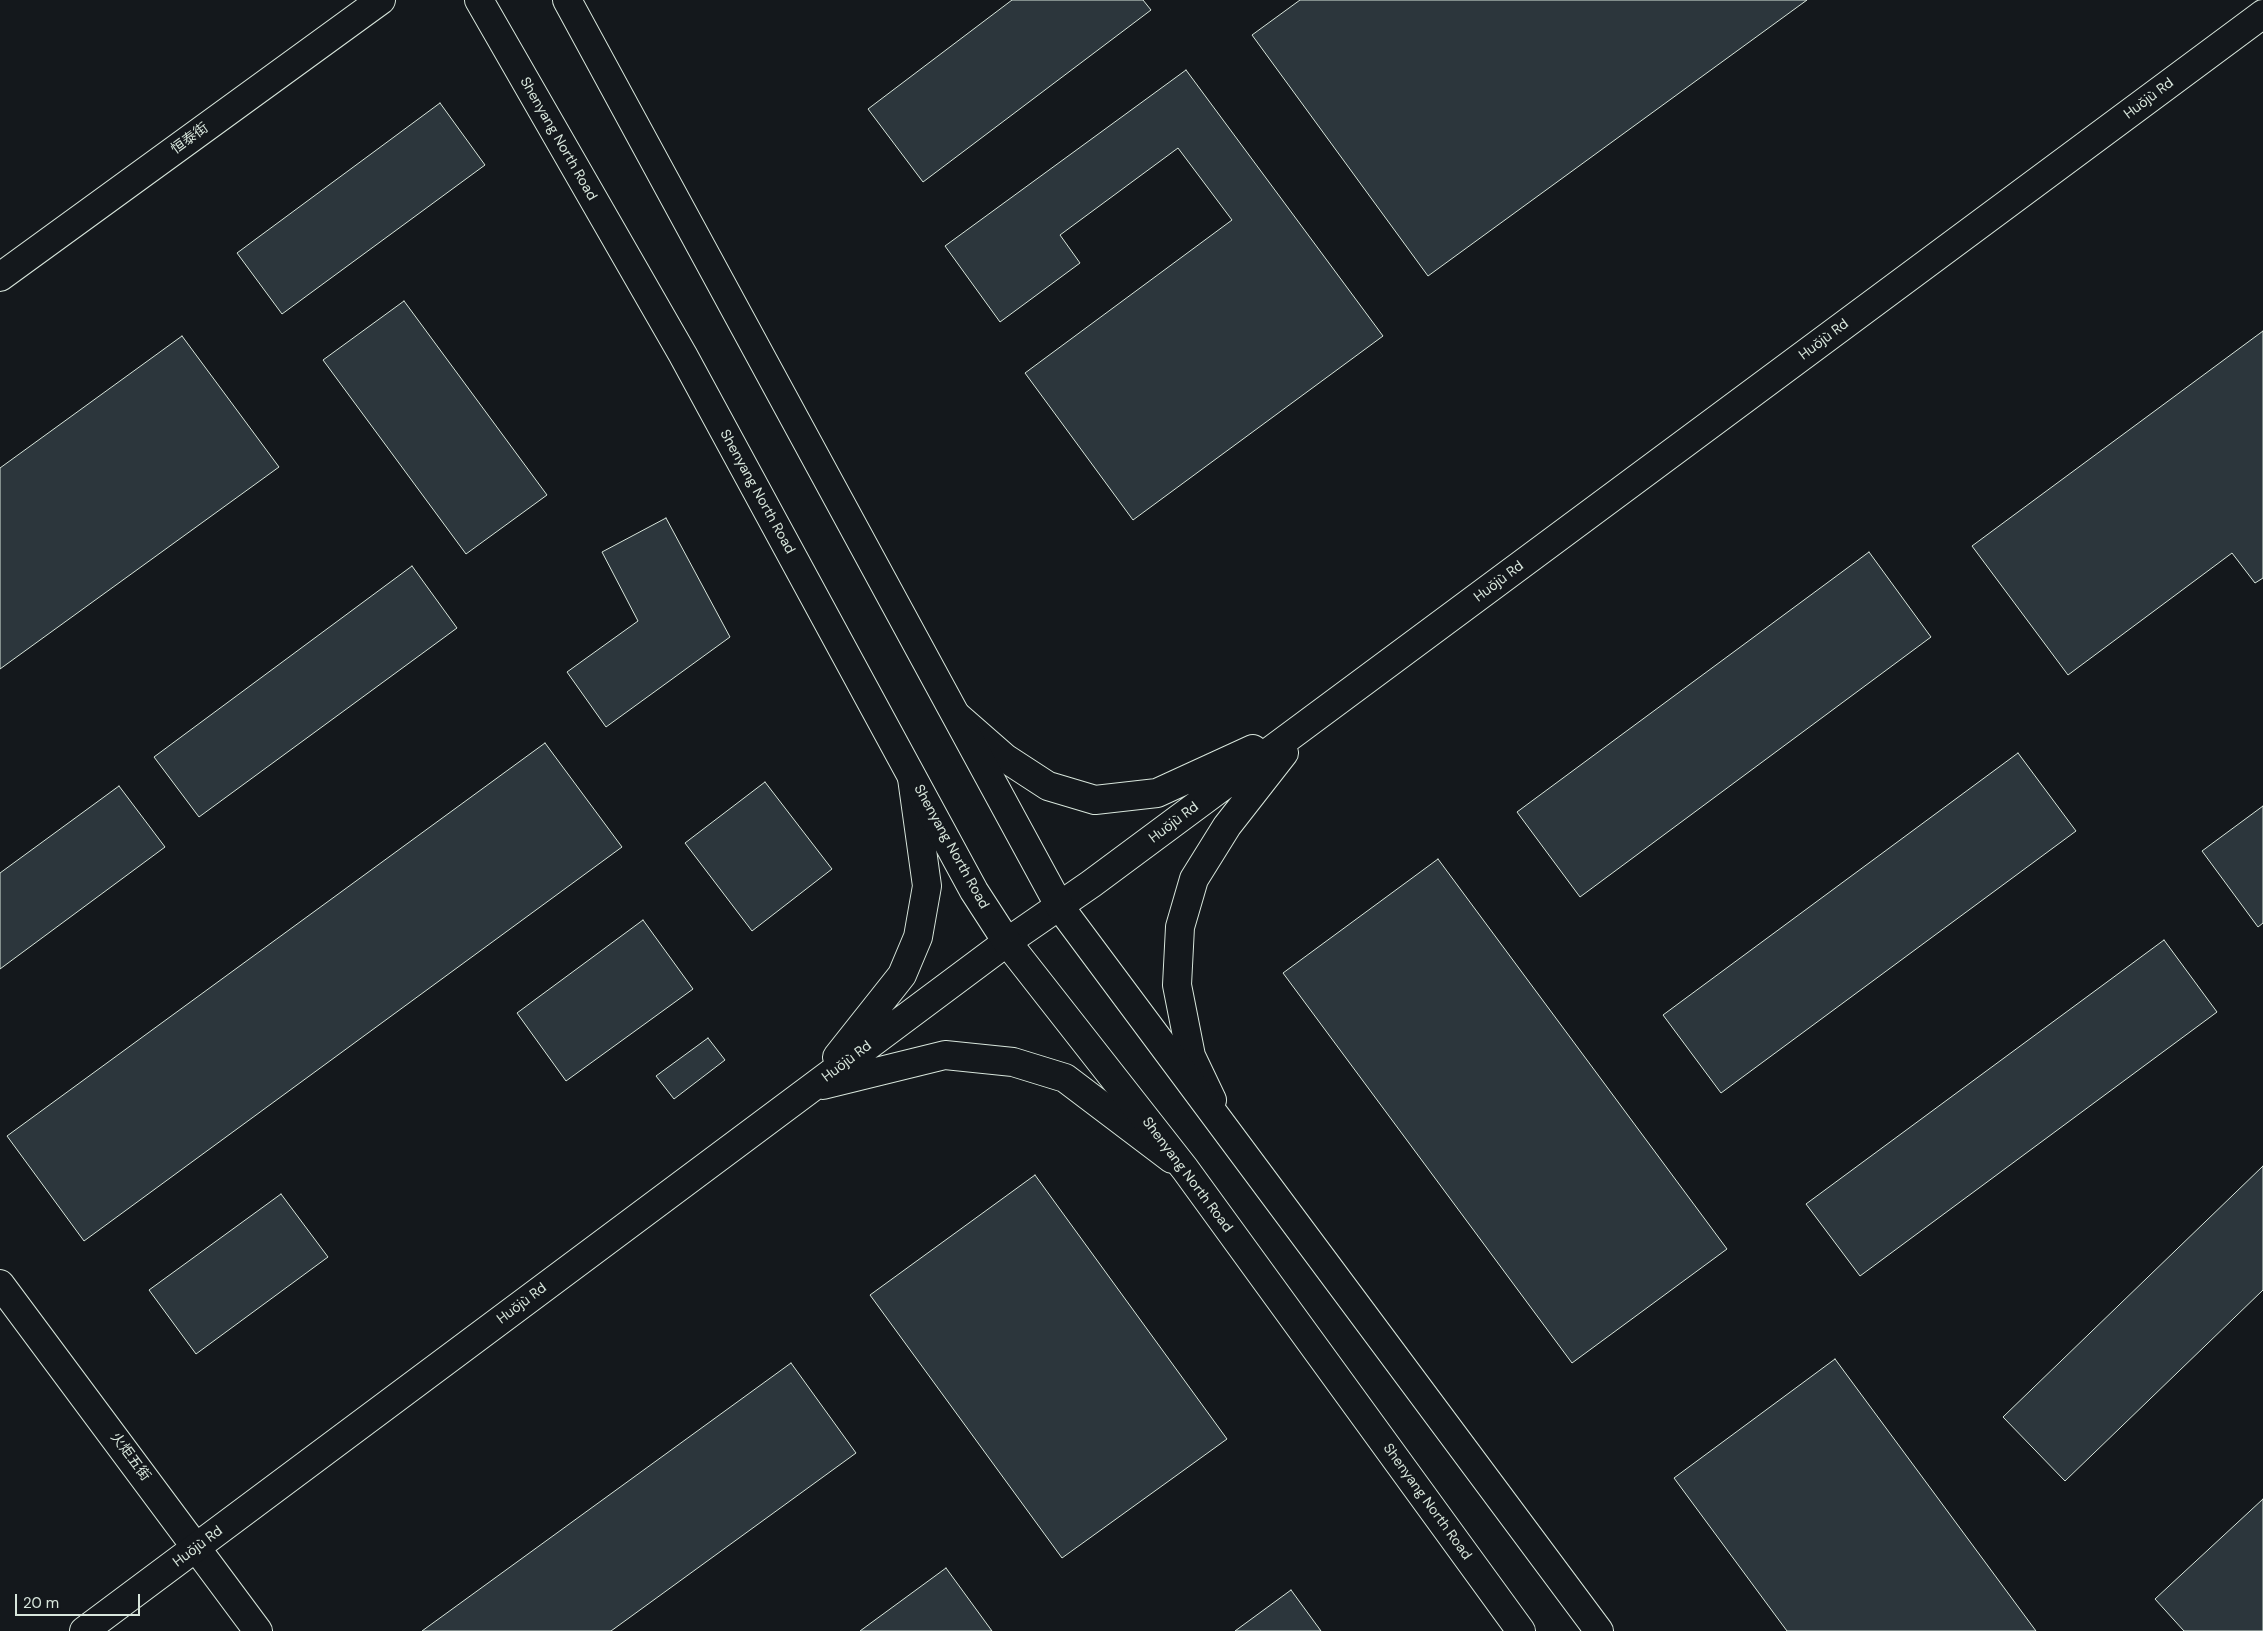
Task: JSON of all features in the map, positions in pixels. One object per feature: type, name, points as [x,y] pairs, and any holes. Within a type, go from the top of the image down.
[{"type":"main road","name":"恒泰街","points":[[0,277],[380,0]]},
{"type":"main road","name":"Shenyang North Road","points":[[479,0],[683,355],[974,891],[1007,942],[1184,1169],[1521,1631]]},
{"type":"main road","points":[[567,0],[1060,907],[1599,1631]]},
{"type":"main road","name":"Huǒjù Rd","points":[[84,1631],[198,1548],[1007,942],[1060,907],[1305,726],[2263,14]]},
{"type":"main road","points":[[955,714],[1005,758],[1048,786],[1095,800],[1157,793],[1305,726]]},
{"type":"main road","points":[[1230,1135],[1191,1056],[1177,985],[1180,927],[1194,879],[1227,826],[1305,726]]},
{"type":"main road","points":[[812,1088],[902,975],[918,937],[928,886],[912,776]]},
{"type":"main road","points":[[812,1088],[945,1055],[1013,1062],[1066,1078],[1184,1169]]},
{"type":"main road","name":"火炬五街","points":[[0,1284],[258,1631]]},
{"type":"building","points":[[1012,0],[1143,0],[1151,10],[923,182],[868,109]]},
{"type":"building","points":[[1300,0],[1807,0],[1428,276],[1252,35]]},
{"type":"building","points":[[1186,70],[1383,336],[1133,520],[1025,373],[1232,220],[1178,148],[1060,235],[1080,263],[1000,322],[945,246]]},
{"type":"building","points":[[440,103],[485,165],[282,314],[237,253]]},
{"type":"building","points":[[404,301],[547,495],[466,554],[323,360]]},
{"type":"building","points":[[2263,331],[2263,578],[2255,583],[2232,553],[2068,675],[1972,546]]},
{"type":"building","points":[[182,336],[279,467],[0,669],[0,468]]},
{"type":"building","points":[[666,518],[730,637],[606,727],[567,672],[638,621],[602,552]]},
{"type":"building","points":[[1869,552],[1931,637],[1580,897],[1517,812]]},
{"type":"building","points":[[412,566],[457,628],[199,817],[154,757]]},
{"type":"building","points":[[545,743],[622,847],[84,1241],[7,1136]]},
{"type":"building","points":[[2018,753],[2076,831],[1721,1093],[1663,1015]]},
{"type":"building","points":[[765,782],[832,869],[752,931],[685,843]]},
{"type":"building","points":[[119,786],[165,847],[0,969],[0,873]]},
{"type":"building","points":[[2263,806],[2263,923],[2258,927],[2202,851]]},
{"type":"building","points":[[1438,859],[1727,1249],[1572,1363],[1283,973]]},
{"type":"building","points":[[643,920],[693,989],[566,1081],[517,1013]]},
{"type":"building","points":[[2164,940],[2217,1012],[1860,1276],[1806,1204]]},
{"type":"building","points":[[708,1038],[725,1060],[674,1099],[656,1076]]},
{"type":"building","points":[[2263,1166],[2263,1290],[2065,1481],[2003,1417]]},
{"type":"building","points":[[1035,1175],[1227,1439],[1062,1558],[870,1295]]},
{"type":"building","points":[[281,1194],[328,1257],[196,1354],[149,1290]]},
{"type":"building","points":[[1835,1359],[2036,1631],[1787,1631],[1674,1478]]},
{"type":"building","points":[[791,1363],[856,1453],[611,1631],[422,1631]]},
{"type":"building","points":[[2263,1499],[2263,1631],[2184,1631],[2155,1599]]},
{"type":"building","points":[[946,1568],[992,1631],[860,1631]]},
{"type":"building","points":[[1291,1590],[1321,1631],[1235,1631]]}]
